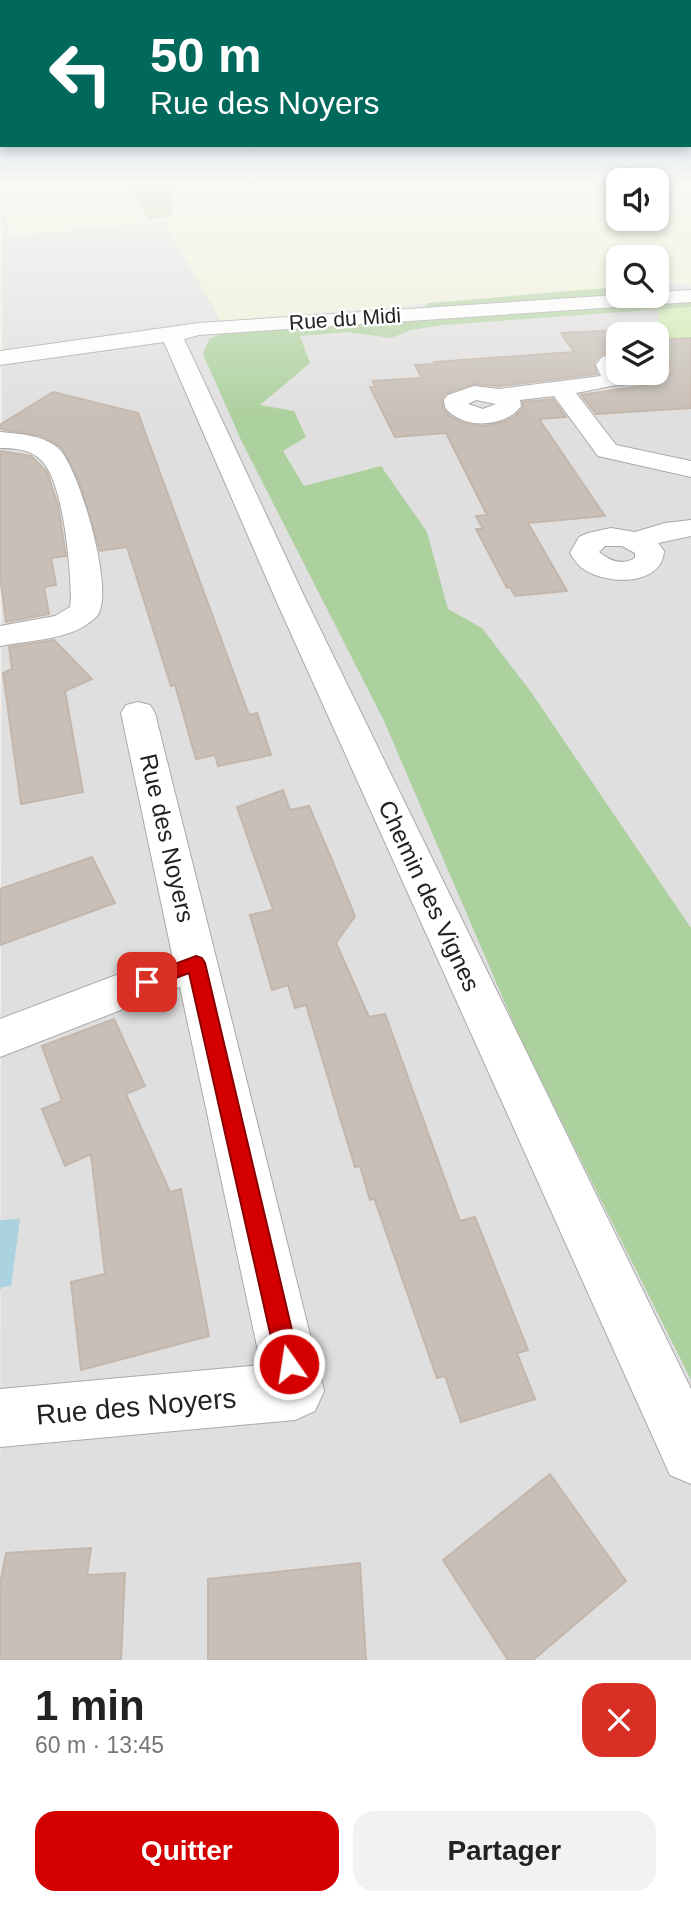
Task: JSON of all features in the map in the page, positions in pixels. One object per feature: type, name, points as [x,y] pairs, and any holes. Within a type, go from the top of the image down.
[{"type":"street","name":"Rue du Midi","points":[[0,358],[199,329],[691,296]]},
{"type":"street","name":"Chemin des Vignes","points":[[172,335],[296,611],[691,1454]]},
{"type":"street","points":[[499,396],[560,388],[606,372]]},
{"type":"street","points":[[560,388],[607,451],[691,470]]},
{"type":"street","points":[[0,440],[22,442],[49,453],[62,466],[71,492],[88,593],[85,611],[65,624],[0,636]]},
{"type":"street","points":[[636,541],[664,531],[691,528]]},
{"type":"street","name":"Rue des Noyers","points":[[0,1418],[295,1391],[138,713]]},
{"type":"street","points":[[0,1038],[196,963]]},
{"type":"shaded area","points":[[2,260],[186,260],[221,321],[606,288],[606,308],[669,308],[669,284],[691,285],[691,1660],[0,1660]]},
{"type":"green space","points":[[186,260],[606,260],[606,288],[221,321]]},
{"type":"green space","points":[[669,260],[691,260],[691,285],[669,283]]},
{"type":"green space","points":[[606,288],[606,297],[421,309],[429,303]]},
{"type":"green space","points":[[691,299],[691,307],[443,325],[411,330],[391,338],[347,332],[300,336],[310,363],[260,405],[294,411],[306,437],[283,451],[304,486],[381,466],[427,532],[448,609],[482,628],[531,692],[691,928],[691,1380],[520,1038],[384,721],[241,440],[203,354],[209,339],[226,332],[606,305],[606,308],[669,308],[669,301]]},
{"type":"green space","points":[[691,307],[691,338],[669,344],[669,322],[658,322],[658,309]]},
{"type":"water","points":[[20,1219],[11,1286],[2,1287],[0,1290],[0,1220]]},
{"type":"building","points":[[606,331],[606,353],[600,355],[594,363],[597,374],[499,386],[473,384],[447,393],[442,398],[443,409],[451,417],[461,422],[483,426],[515,416],[523,408],[523,402],[553,399],[566,417],[539,419],[605,516],[528,523],[567,591],[515,596],[510,587],[507,588],[476,529],[483,529],[476,516],[487,515],[446,433],[395,437],[370,387],[375,387],[373,381],[422,378],[415,365],[574,352],[561,333]]},
{"type":"building","points":[[691,338],[691,408],[596,414],[581,395],[648,385],[669,385],[669,375],[673,371],[669,365],[669,339]]},
{"type":"building","points":[[53,392],[138,413],[249,715],[257,713],[271,755],[218,766],[215,755],[196,759],[175,685],[171,686],[127,547],[100,551],[79,481],[62,448],[41,436],[0,429],[0,425]]},
{"type":"building","points":[[0,451],[31,456],[47,472],[58,505],[66,556],[51,558],[56,585],[44,587],[49,614],[6,622],[0,577]]},
{"type":"building","points":[[54,640],[92,679],[65,691],[83,792],[21,804],[3,673],[12,669],[9,647]]},
{"type":"building","points":[[283,790],[290,810],[309,806],[332,860],[355,916],[336,943],[369,1017],[385,1014],[460,1221],[475,1217],[528,1350],[517,1353],[535,1399],[461,1422],[445,1376],[437,1378],[374,1198],[370,1200],[360,1166],[355,1167],[306,1005],[295,1008],[288,985],[272,990],[250,915],[273,910],[237,807]]},
{"type":"building","points":[[92,857],[115,903],[0,945],[0,889]]},
{"type":"building","points":[[114,1019],[145,1086],[126,1094],[170,1192],[181,1189],[209,1336],[81,1370],[71,1282],[105,1274],[91,1154],[65,1166],[42,1109],[62,1101],[42,1046]]},
{"type":"building","points":[[550,1474],[626,1581],[533,1660],[508,1660],[443,1560]]},
{"type":"building","points":[[91,1548],[87,1575],[125,1573],[121,1660],[0,1660],[0,1585],[6,1553]]},
{"type":"building","points":[[360,1563],[366,1660],[208,1660],[208,1579]]},
{"type":"route","points":[[147,982],[196,963],[289,1364]]}]
